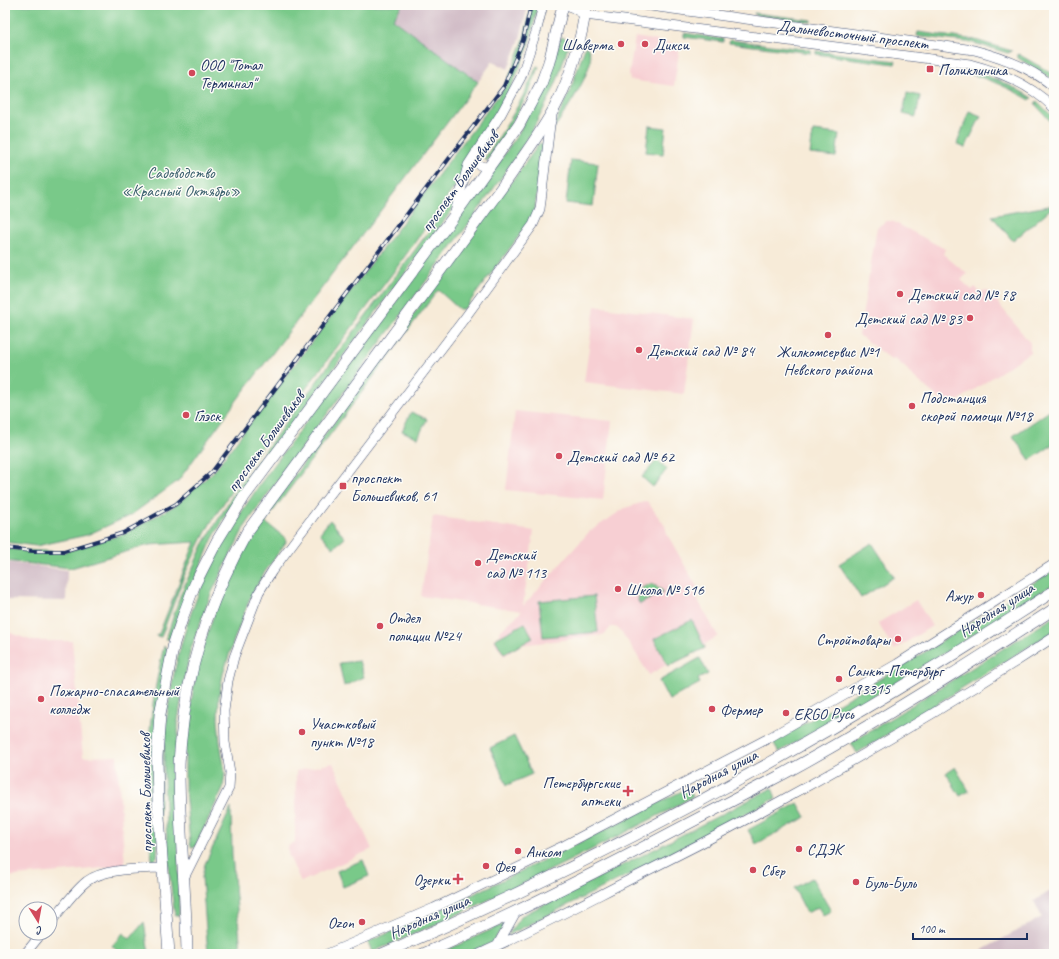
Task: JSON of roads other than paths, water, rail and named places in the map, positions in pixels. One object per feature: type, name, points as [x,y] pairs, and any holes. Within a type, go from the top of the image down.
[{"type":"main road","name":"проспект Большевиков","points":[[169,954],[158,803],[157,757],[160,714],[174,643],[195,584],[217,541],[244,497],[454,216],[519,125],[541,84],[549,62],[563,5]]},
{"type":"main road","points":[[187,954],[179,768],[182,731],[188,689],[196,652],[204,624],[221,582],[247,532],[505,183],[555,107],[566,84],[580,40],[585,10]]},
{"type":"main road","name":"Народная улица","points":[[382,954],[440,929],[536,884],[618,843],[778,759],[895,691],[990,633],[1054,591]]},
{"type":"main road","name":"Народная улица","points":[[423,954],[625,857],[786,773],[855,733],[997,646],[1054,609]]},
{"type":"street","points":[[454,216],[468,165],[501,114],[521,77],[537,29],[543,5]]},
{"type":"street","name":"Дальневосточный проспект","points":[[568,5],[585,10],[970,64],[1005,75],[1039,95],[1054,108]]},
{"type":"street","name":"Дальневосточный проспект","points":[[643,5],[974,50],[994,55],[1012,62],[1030,71],[1054,87]]},
{"type":"street","points":[[183,881],[229,788],[230,772],[223,727],[226,696],[234,657],[259,592],[272,571],[533,225],[540,209],[550,125],[555,107]]},
{"type":"street","points":[[476,152],[477,163],[480,166],[490,167]]},
{"type":"street","points":[[327,954],[434,908],[565,845],[761,743],[897,664],[1054,564]]},
{"type":"street","points":[[479,954],[673,859],[859,758],[1054,637]]},
{"type":"street","points":[[58,915],[87,882],[98,875],[121,871],[163,868]]},
{"type":"street","points":[[497,946],[517,910]]},
{"type":"street","points":[[25,954],[36,941]]},
{"type":"railway","points":[[5,548],[33,551],[64,551],[123,533],[176,504],[212,472],[504,86],[523,40],[531,5]]},
{"type":"place","name":"Шаверма","points":[[621,44]]},
{"type":"place","name":"Дикси","points":[[645,44]]},
{"type":"place","name":"Поликлиника","points":[[930,69]]},
{"type":"place","name":"ООО \"Тотал Терминал\"","points":[[192,73]]},
{"type":"place","name":"Детский сад № 78","points":[[900,294]]},
{"type":"place","name":"Детский сад № 83","points":[[970,318]]},
{"type":"place","name":"Жилкомсервис №1 Невского района","points":[[828,335]]},
{"type":"place","name":"Детский сад № 84","points":[[639,350]]},
{"type":"place","name":"Подстанция скорой помощи №18","points":[[912,406]]},
{"type":"place","name":"Глэск","points":[[186,415]]},
{"type":"place","name":"Детский сад № 62","points":[[559,456]]},
{"type":"place","name":"проспект Большевиков, 61","points":[[343,486]]},
{"type":"place","name":"Детский сад № 113","points":[[478,563]]},
{"type":"place","name":"Школа № 516","points":[[618,589]]},
{"type":"place","name":"Ажур","points":[[981,595]]},
{"type":"place","name":"Отдел полиции №24","points":[[380,626]]},
{"type":"place","name":"Стройтовары","points":[[898,639]]},
{"type":"place","name":"Санкт-Петербург 193315","points":[[839,679]]},
{"type":"place","name":"Пожарно-спасательный колледж","points":[[41,699]]},
{"type":"place","name":"Фермер","points":[[712,709]]},
{"type":"place","name":"ERGO Русь","points":[[786,713]]},
{"type":"place","name":"Участковый пункт №18","points":[[302,732]]},
{"type":"place","name":"Петербургские аптеки","points":[[628,791]]},
{"type":"place","name":"СДЭК","points":[[799,849]]},
{"type":"place","name":"Анком","points":[[518,851]]},
{"type":"place","name":"Фея","points":[[486,866]]},
{"type":"place","name":"Сбер","points":[[753,870]]},
{"type":"place","name":"Озерки","points":[[458,879]]},
{"type":"place","name":"Буль-Буль","points":[[856,882]]},
{"type":"place","name":"Ozon","points":[[362,922]]},
{"type":"park label","name":"Садоводство «Красный Октябрь»","points":[[181,181]]}]
